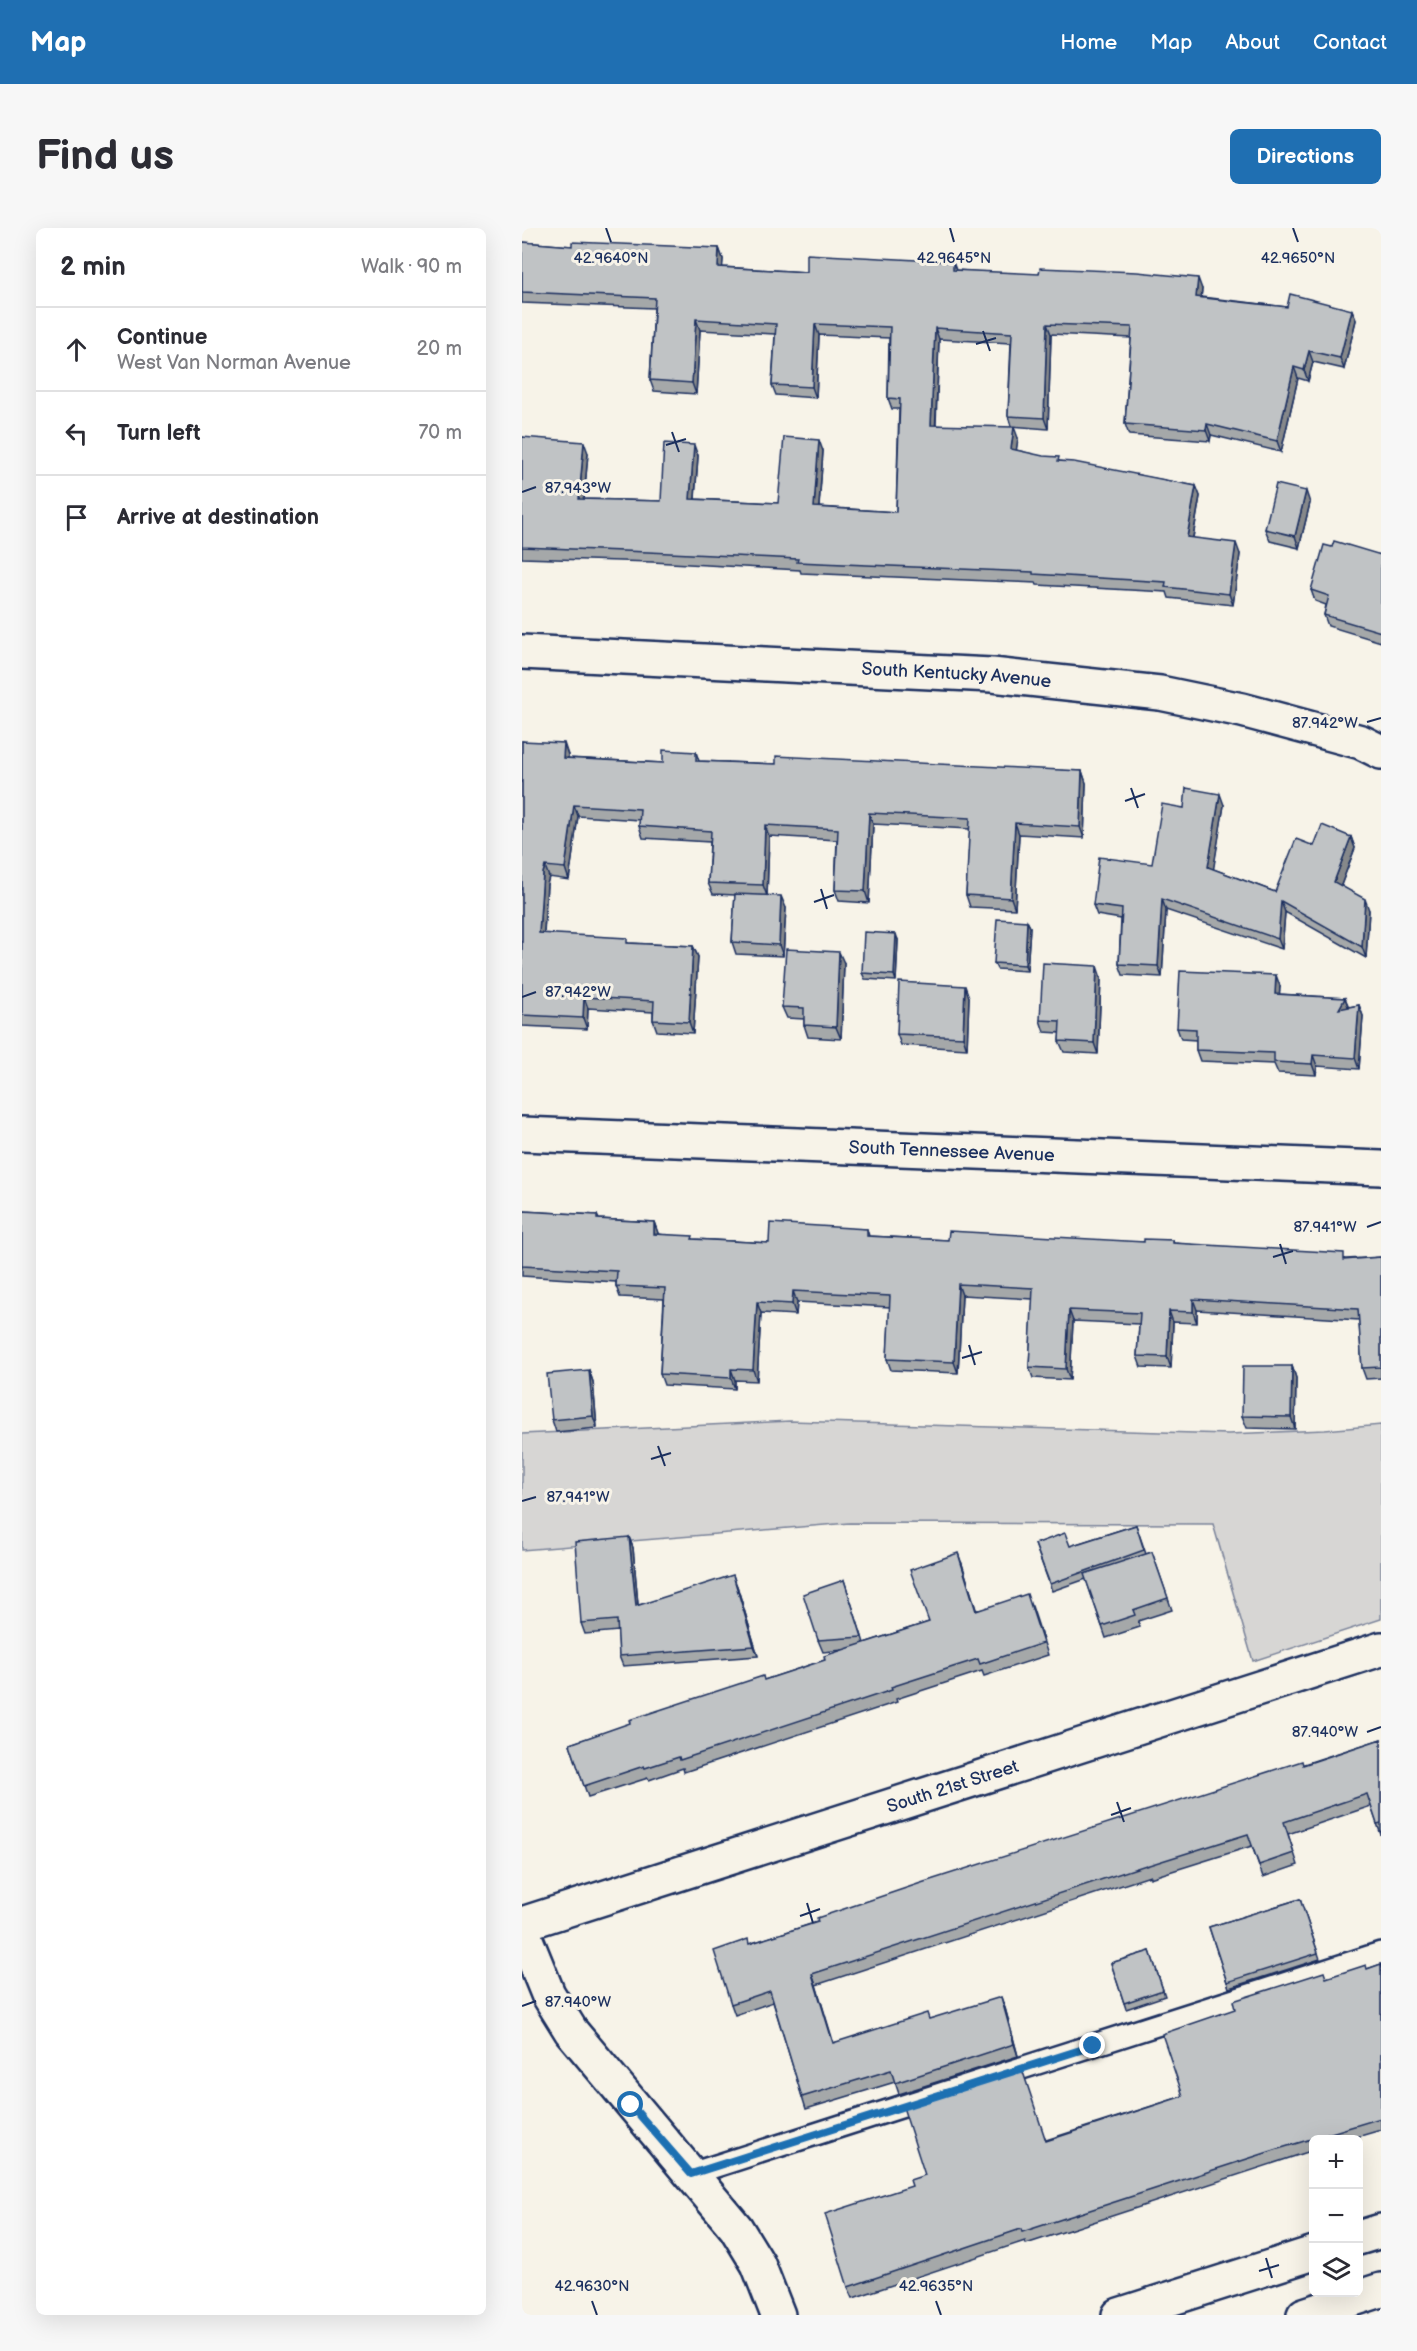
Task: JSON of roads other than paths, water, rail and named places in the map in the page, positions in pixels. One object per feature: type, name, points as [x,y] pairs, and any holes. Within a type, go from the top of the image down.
[{"type":"street","name":"South Kentucky Avenue","points":[[522,652],[992,675],[1160,693],[1242,710],[1340,736],[1361,742],[1381,752]]},
{"type":"street","name":"South Tennessee Avenue","points":[[522,1134],[1381,1168]]},
{"type":"street","name":"South 21st Street","points":[[522,1924],[1381,1649]]},
{"type":"street","points":[[522,1930],[548,1994],[571,2031],[736,2228],[758,2264],[778,2315]]},
{"type":"street","points":[[1363,2237],[1381,2231]]},
{"type":"street","points":[[1119,2315],[1309,2255]]},
{"type":"street","points":[[1304,2315],[1381,2290]]},
{"type":"lane","points":[[691,2174],[1381,1953]]}]
